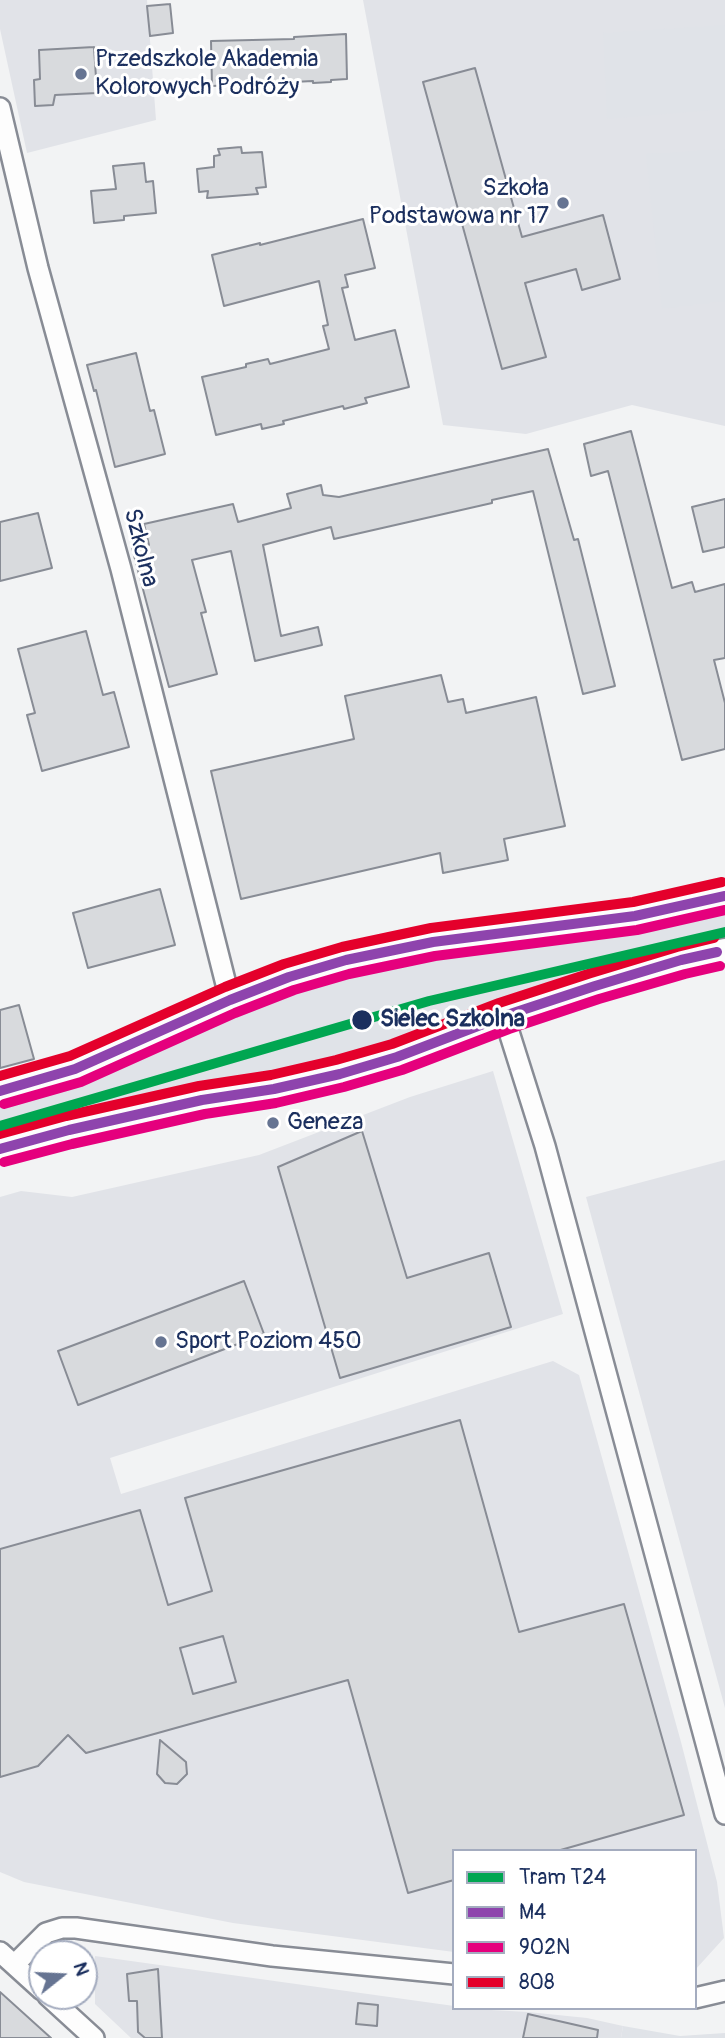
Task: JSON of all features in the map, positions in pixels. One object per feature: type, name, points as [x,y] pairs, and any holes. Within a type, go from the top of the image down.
[{"type":"street","name":"Szkolna","points":[[0,108],[38,268],[116,548],[230,1000]]},
{"type":"street","points":[[0,1091],[75,1069],[230,1000],[289,977],[346,960],[433,942],[635,916],[725,896]]},
{"type":"street","points":[[0,1149],[69,1130],[202,1100],[274,1089],[340,1074],[397,1057],[504,1016],[632,975],[725,950]]},
{"type":"street","points":[[504,1016],[548,1159],[725,1814]]},
{"type":"street","points":[[28,1977],[7,1958],[46,1933],[62,1928],[272,1956],[452,1974]]},
{"type":"street","points":[[697,1998],[725,1991]]},
{"type":"street","points":[[63,2010],[94,2038]]},
{"type":"shaded area","name":"Przedszkole Akademia Kolorowych Podróży","points":[[0,0],[147,0],[156,120],[27,153],[0,29]]},
{"type":"shaded area","name":"Szkoła Podstawowa nr 17","points":[[363,0],[725,0],[725,426],[632,405],[526,434],[443,425]]},
{"type":"shaded area","points":[[725,25],[725,109],[607,119],[603,33]]},
{"type":"shaded area","points":[[725,149],[725,301],[662,309],[646,154]]},
{"type":"shaded area","points":[[725,910],[725,938],[642,957],[543,989],[385,1050],[309,1070],[86,1111],[0,1133],[0,1107],[50,1092],[138,1057],[223,1016],[318,985],[369,970],[656,925]]},
{"type":"shaded area","points":[[493,1071],[563,1314],[110,1458],[121,1494],[553,1361],[579,1375],[717,1882],[724,1938],[697,1968],[697,1849],[452,1849],[452,1952],[233,1923],[24,1882],[0,1872],[0,1197],[21,1191],[72,1197],[259,1155],[410,1097]]},
{"type":"shaded area","points":[[725,1160],[725,1708],[586,1197]]},
{"type":"shaded area","points":[[98,1956],[452,2006],[452,2010],[528,2012],[587,2018],[623,2026],[621,2038],[131,2038],[98,2007]]},
{"type":"shaded area","points":[[623,2026],[680,2036],[725,2033],[725,2038],[621,2038]]},
{"type":"building","points":[[170,4],[173,33],[150,36],[147,6]]},
{"type":"building","points":[[346,34],[347,79],[313,83],[212,86],[211,41],[294,39]]},
{"type":"building","points":[[94,47],[97,93],[55,95],[53,105],[35,106],[34,80],[40,79],[39,50]]},
{"type":"building","points":[[475,68],[522,237],[603,215],[620,279],[582,290],[576,269],[525,283],[546,357],[502,369],[423,82]]},
{"type":"building","points":[[241,147],[242,153],[262,152],[266,187],[256,188],[258,194],[207,198],[208,191],[199,192],[197,169],[214,167],[214,156],[220,155],[218,149]]},
{"type":"building","points":[[144,163],[146,182],[153,181],[156,213],[124,216],[124,220],[94,223],[91,191],[116,189],[113,166]]},
{"type":"building","points":[[363,219],[375,268],[345,275],[348,287],[342,288],[355,340],[395,330],[409,387],[365,398],[367,403],[283,421],[284,424],[262,429],[261,424],[216,435],[202,377],[268,359],[270,364],[329,349],[323,326],[328,325],[319,281],[224,306],[212,255]]},
{"type":"building","points":[[136,353],[150,411],[154,410],[165,454],[115,467],[87,365]]},
{"type":"building","points":[[631,431],[672,588],[692,582],[695,592],[725,584],[725,658],[714,660],[725,703],[725,749],[682,760],[608,471],[591,476],[584,444]]},
{"type":"building","points":[[548,449],[574,540],[578,539],[615,686],[583,694],[533,491],[334,539],[331,527],[263,545],[281,636],[318,627],[322,645],[255,661],[231,551],[192,560],[206,612],[201,613],[217,674],[169,687],[132,548],[149,545],[144,524],[233,504],[238,522],[291,508],[287,494],[321,485],[323,495],[339,497]]},
{"type":"building","points":[[725,499],[725,547],[703,552],[692,507]]},
{"type":"building","points":[[38,513],[52,568],[0,581],[0,522]]},
{"type":"building","points":[[86,631],[103,695],[114,692],[129,747],[42,771],[27,715],[35,713],[18,649]]},
{"type":"building","points":[[441,675],[448,702],[463,699],[466,713],[536,697],[565,826],[504,839],[508,860],[443,873],[440,853],[241,899],[211,771],[354,739],[345,696]]},
{"type":"building","points":[[160,889],[175,945],[88,968],[73,913]]},
{"type":"building","points":[[19,1005],[34,1059],[0,1068],[0,1010]]},
{"type":"building","points":[[362,1131],[407,1278],[489,1253],[511,1327],[340,1378],[278,1167]]},
{"type":"building","name":"Sport Poziom 450","points":[[244,1281],[264,1334],[78,1405],[58,1351]]},
{"type":"building","points":[[460,1420],[519,1632],[624,1604],[684,1815],[564,1849],[452,1849],[452,1881],[408,1893],[348,1680],[86,1753],[68,1735],[38,1766],[0,1777],[0,1549],[140,1510],[168,1605],[212,1591],[185,1498]],"holes":[[[223,1636],[236,1682],[193,1694],[180,1648]]]},
{"type":"building","points":[[160,1740],[186,1762],[187,1774],[177,1784],[165,1783],[157,1774]]},
{"type":"building","points":[[158,1969],[162,2038],[145,2038],[138,2032],[137,2001],[129,2001],[127,1974]]},
{"type":"building","points":[[0,1992],[51,2038],[0,2038]]},
{"type":"building","points":[[358,2003],[378,2005],[377,2026],[356,2024]]},
{"type":"building","points":[[528,2014],[598,2030],[597,2038],[523,2038]]},
{"type":"tram line","name":"T24","points":[[0,1126],[429,1001],[725,932]]},
{"type":"transit line","name":"808","points":[[0,1076],[70,1056],[225,987],[284,964],[342,947],[431,928],[633,902],[722,882]]},
{"type":"transit line","name":"M4","points":[[0,1091],[75,1069],[230,1000],[289,977],[346,960],[433,942],[635,916],[725,896]]},
{"type":"transit line","name":"902N","points":[[4,1104],[81,1082],[235,1013],[294,990],[349,974],[435,956],[637,930],[725,910]]},
{"type":"transit line","name":"808","points":[[0,1134],[199,1086],[271,1075],[336,1060],[392,1044],[499,1003],[591,973],[714,938]]},
{"type":"transit line","name":"M4","points":[[0,1149],[69,1130],[202,1100],[274,1089],[340,1074],[397,1057],[504,1016],[595,986],[717,952]]},
{"type":"transit line","name":"902N","points":[[4,1162],[205,1114],[276,1103],[344,1087],[402,1070],[509,1029],[599,999],[720,966]]},
{"type":"place","name":"Przedszkole Akademia Kolorowych Podróży","points":[[81,74]]},
{"type":"place","name":"Szkoła Podstawowa nr 17","points":[[563,203]]},
{"type":"place","name":"Sielec Szkolna","points":[[362,1020]]},
{"type":"place","name":"Geneza","points":[[273,1123]]},
{"type":"place","name":"Sport Poziom 450","points":[[161,1342]]}]
